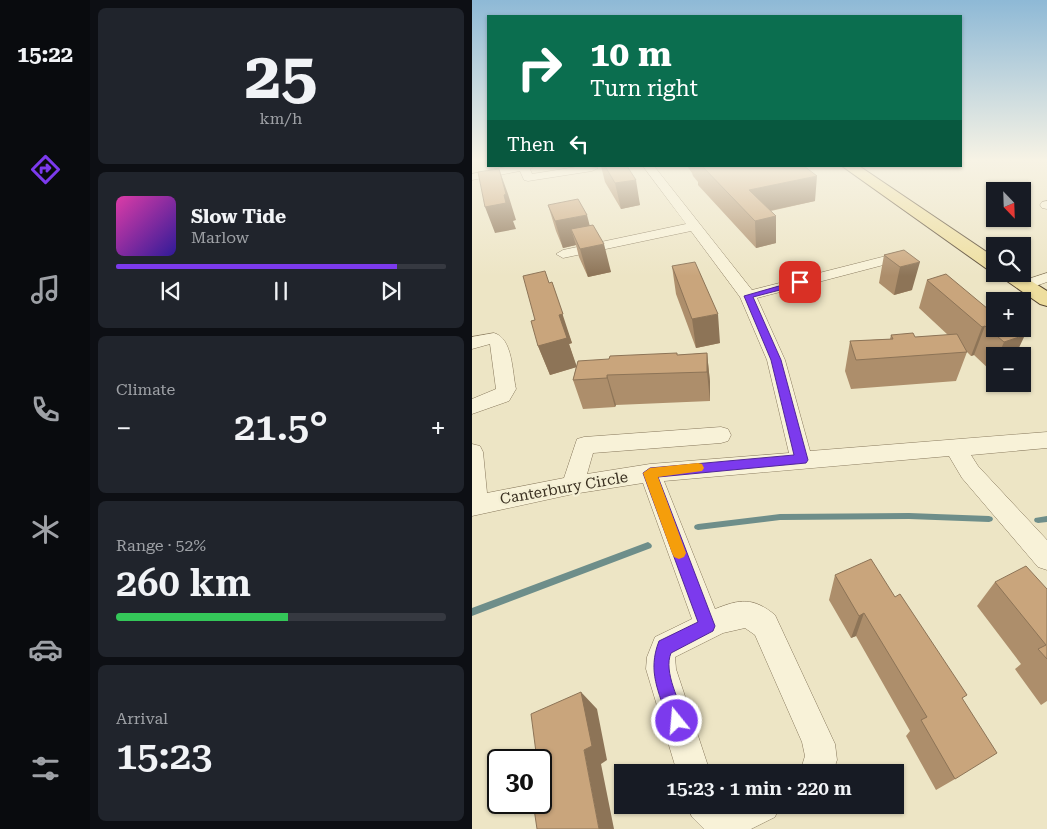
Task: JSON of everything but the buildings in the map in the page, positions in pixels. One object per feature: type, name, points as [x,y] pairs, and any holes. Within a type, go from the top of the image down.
[{"type":"main road","points":[[897,199],[986,260]]},
{"type":"main road","points":[[1019,282],[1046,300]]},
{"type":"street","points":[[674,199],[748,296],[776,360],[802,460]]},
{"type":"street","points":[[563,254],[695,226]]},
{"type":"street","points":[[748,296],[886,260]]},
{"type":"street","points":[[1024,285],[1046,277]]},
{"type":"street","points":[[472,342],[494,338],[498,341],[506,389],[502,396],[472,407]]},
{"type":"street","points":[[573,485],[584,445],[721,435]]},
{"type":"street","name":"Canterbury Circle","points":[[475,505],[573,485],[650,473],[1046,440]]},
{"type":"street","points":[[956,449],[970,472],[1046,559]]},
{"type":"street","points":[[472,452],[475,505]]},
{"type":"street","points":[[650,473],[708,626]]},
{"type":"street","points":[[691,764],[661,669],[661,657],[665,647],[708,626],[745,614],[755,617],[766,625],[821,751],[821,764]]},
{"type":"street","points":[[711,814],[720,821],[735,822],[748,814]]},
{"type":"waterway","points":[[698,527],[780,517],[909,516],[989,519]]},
{"type":"waterway","points":[[1038,520],[1047,519]]},
{"type":"waterway","points":[[472,612],[648,546]]},
{"type":"slow traffic","points":[[679,553],[650,473],[698,468]]},
{"type":"route","points":[[677,721],[661,669],[661,657],[665,647],[708,626],[669,528],[650,473],[700,467],[802,460],[776,360],[764,328],[748,296],[800,282]]}]
